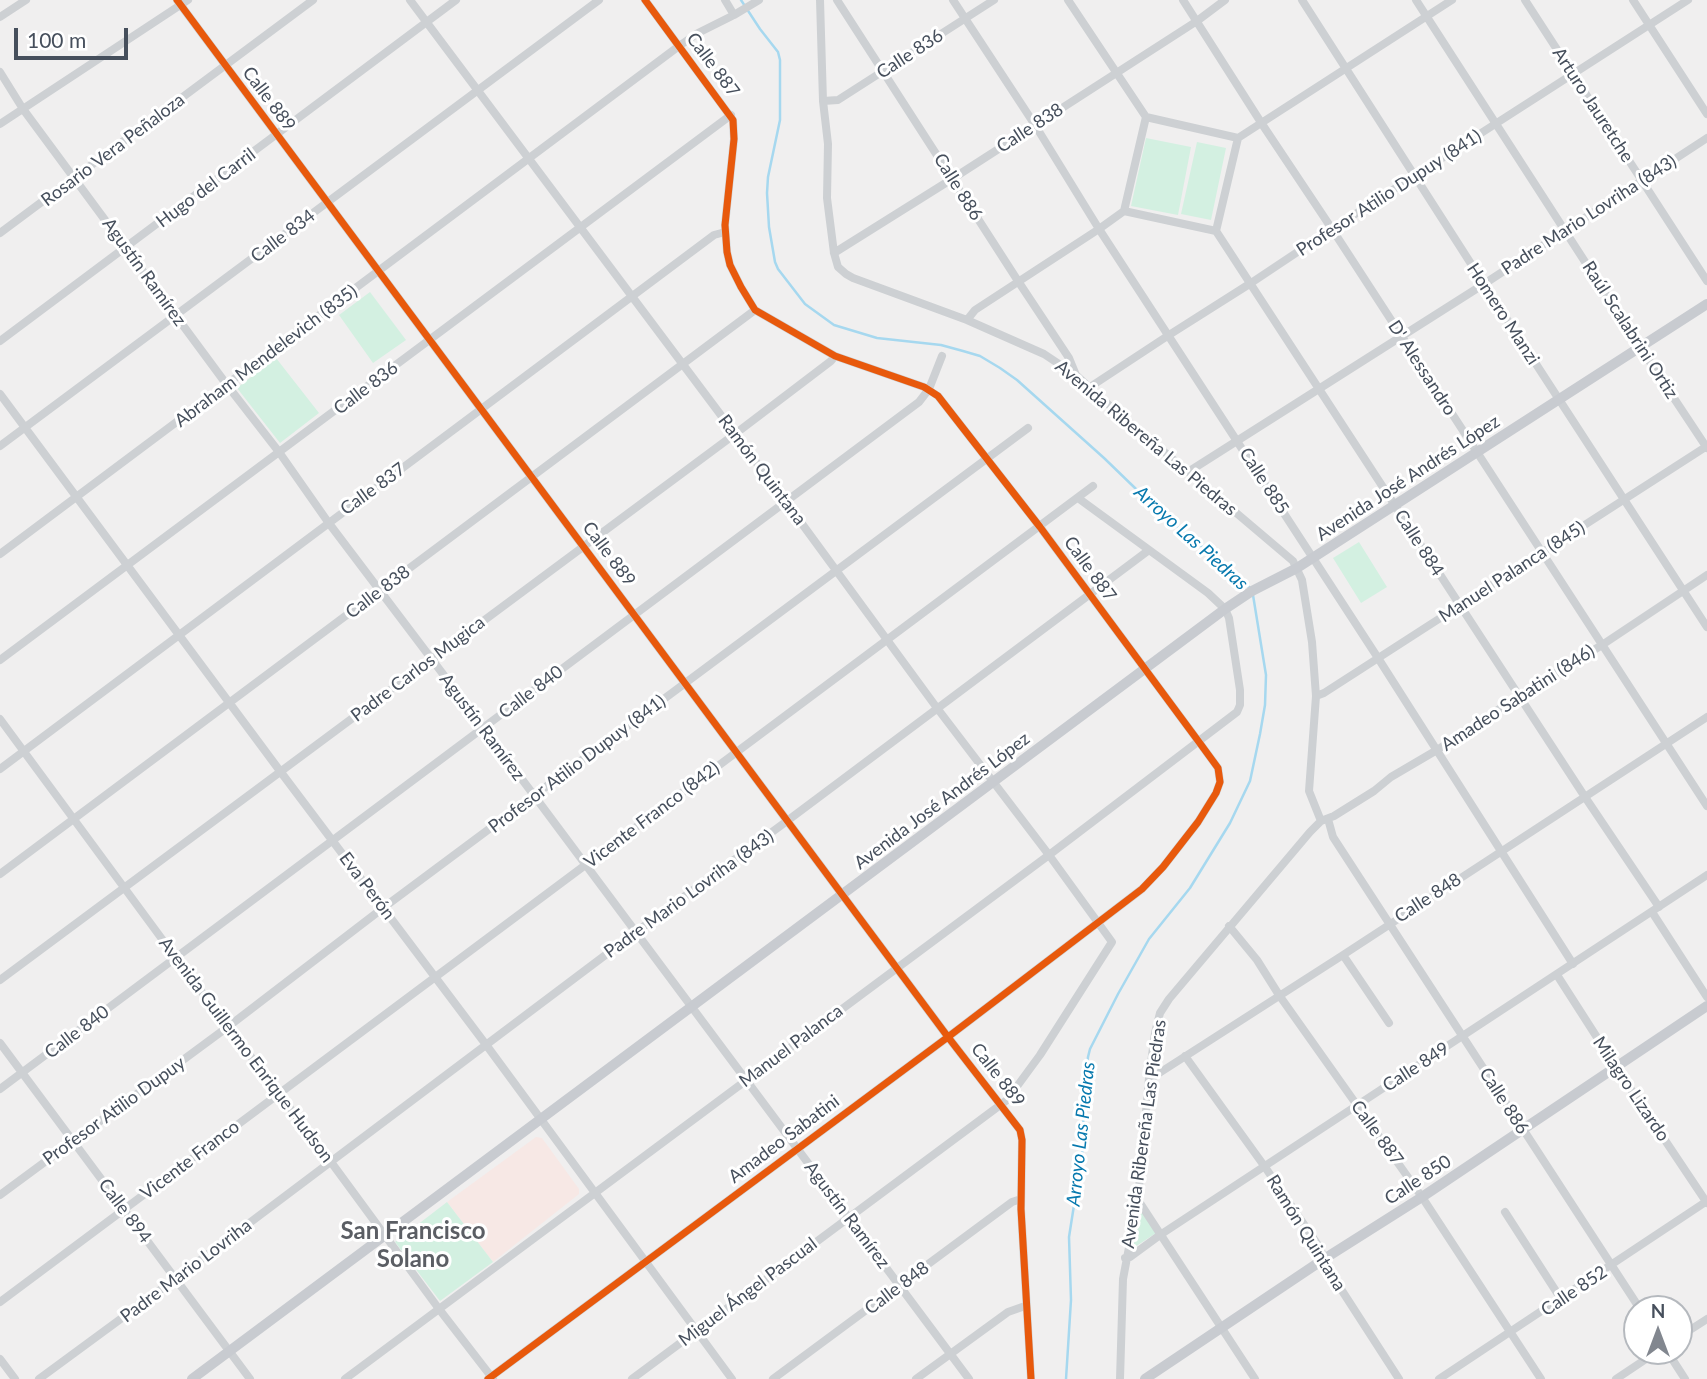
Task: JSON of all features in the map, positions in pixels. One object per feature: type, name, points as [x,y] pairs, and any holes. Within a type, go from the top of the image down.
[{"type":"main road","name":"Avenida José Andrés López","points":[[192,1379],[1239,599],[1314,557],[1707,303]]},
{"type":"main road","name":"Calle 850","points":[[1145,1379],[1707,1006]]},
{"type":"street","points":[[0,17],[26,0]]},
{"type":"street","name":"Rosario Vera Peñaloza","points":[[0,233],[313,0]]},
{"type":"street","name":"Ramón Quintana","points":[[410,0],[1112,942],[1040,1055],[1010,1097],[1001,1105]]},
{"type":"street","name":"Hugo del Carril","points":[[0,341],[456,0]]},
{"type":"street","name":"Calle 834","points":[[0,446],[599,0]]},
{"type":"street","name":"Calle 887","points":[[645,0],[731,116]]},
{"type":"street","points":[[725,0],[736,14]]},
{"type":"street","name":"Abraham Mendelevich (835)","points":[[0,554],[679,46],[759,0]]},
{"type":"street","points":[[820,0],[823,101],[828,144],[827,198],[834,253]]},
{"type":"street","name":"Calle 886","points":[[837,0],[1069,358],[1077,376]]},
{"type":"street","name":"Calle 885","points":[[953,0],[1314,557],[1573,964]]},
{"type":"street","name":"Calle 836","points":[[823,101],[838,100],[993,0]]},
{"type":"street","points":[[1068,0],[1146,117],[1238,138],[1452,0]]},
{"type":"street","name":"D' Alessandro","points":[[1183,0],[1707,806]]},
{"type":"street","name":"Calle 838","points":[[834,253],[1197,21],[1225,0]]},
{"type":"street","name":"Homero Manzi","points":[[1302,0],[1707,627]]},
{"type":"street","name":"Raúl Scalabrini Ortiz","points":[[1416,0],[1707,447]]},
{"type":"street","name":"Arturo Jauretche","points":[[1525,0],[1707,281]]},
{"type":"street","points":[[1633,0],[1707,114]]},
{"type":"street","name":"Profesor Atilio Dupuy (841)","points":[[1090,387],[1688,0]]},
{"type":"street","points":[[0,124],[182,2]]},
{"type":"street","name":"Calle 889","points":[[182,2],[225,66],[327,204],[948,1037],[1017,1125],[1022,1140],[1021,1199]]},
{"type":"street","name":"Agustín Ramírez","points":[[0,72],[23,109],[279,452],[328,522],[969,1379]]},
{"type":"street","points":[[731,116],[735,130],[725,232],[727,252],[730,265],[755,310],[835,356],[929,389]]},
{"type":"street","name":"Calle 836","points":[[0,660],[731,116]]},
{"type":"street","points":[[967,320],[975,310],[1124,211],[1146,117]]},
{"type":"street","points":[[1124,211],[1216,231],[1238,138]]},
{"type":"street","name":"Padre Mario Lovriha (843)","points":[[1188,472],[1707,138]]},
{"type":"street","name":"Calle 884","points":[[1216,231],[1585,797],[1656,909],[1707,998]]},
{"type":"street","name":"Calle 837","points":[[0,769],[714,235],[725,232]]},
{"type":"street","name":"Avenida Ribereña Las Piedras","points":[[834,253],[841,271],[853,278],[967,320],[1044,354],[1077,376],[1286,555],[1293,570],[1303,580],[1316,696],[1309,791],[1325,820],[1310,832],[1163,1008],[1155,1033],[1138,1200],[1122,1279],[1120,1379]]},
{"type":"street","name":"Calle 838","points":[[0,874],[755,310]]},
{"type":"street","name":"Padre Carlos Mugica","points":[[0,980],[735,434],[835,356]]},
{"type":"street","name":"Calle 840","points":[[0,1089],[919,402],[929,389],[943,356]]},
{"type":"street","name":"Calle 887","points":[[929,389],[942,400],[1040,527],[1220,774],[1216,793],[1198,822],[1163,867],[1142,889],[1098,922]]},
{"type":"street","name":"Eva Perón","points":[[0,394],[732,1379]]},
{"type":"street","name":"Profesor Atilio Dupuy (841)","points":[[229,1026],[383,908],[1028,428]]},
{"type":"street","name":"Manuel Palanca (845)","points":[[1316,696],[1707,447]]},
{"type":"street","name":"Vicente Franco (842)","points":[[279,1093],[1093,486]]},
{"type":"street","points":[[1078,498],[1208,593],[1225,609]]},
{"type":"street","name":"Padre Mario Lovriha (843)","points":[[331,1162],[1149,550]]},
{"type":"street","name":"Amadeo Sabatini (846)","points":[[1325,820],[1602,645],[1707,575]]},
{"type":"street","name":"Manuel Palanca","points":[[345,1379],[1237,712],[1240,690],[1229,618],[1225,609]]},
{"type":"street","name":"Calle 848","points":[[1149,1078],[1707,718]]},
{"type":"street","name":"Avenida Guillermo Enrique Hudson","points":[[0,719],[491,1378]]},
{"type":"street","name":"Calle 886","points":[[1325,820],[1333,837],[1631,1295]]},
{"type":"street","name":"Calle 849","points":[[1125,1258],[1707,875]]},
{"type":"street","name":"Amadeo Sabatini","points":[[491,1378],[1098,922]]},
{"type":"street","name":"Calle 887","points":[[1229,926],[1257,960],[1422,1197],[1541,1379]]},
{"type":"street","points":[[1343,955],[1389,1023]]},
{"type":"street","name":"Milagro Lizardo","points":[[1557,975],[1707,1202]]},
{"type":"street","name":"Profesor Atilio Dupuy","points":[[0,1195],[229,1026]]},
{"type":"street","name":"Calle 894","points":[[0,1043],[250,1379]]},
{"type":"street","name":"Ramón Quintana","points":[[1185,1056],[1320,1248],[1328,1269],[1399,1379]]},
{"type":"street","name":"Vicente Franco","points":[[0,1302],[279,1093]]},
{"type":"street","name":"Miguel Ángel Pascual","points":[[632,1379],[1001,1105]]},
{"type":"street","name":"Padre Mario Lovriha","points":[[40,1379],[331,1162]]},
{"type":"street","points":[[1021,1199],[1031,1379]]},
{"type":"street","name":"Calle 848","points":[[773,1379],[1012,1202],[1021,1199]]},
{"type":"street","points":[[1138,1200],[1255,1379]]},
{"type":"street","name":"Calle 852","points":[[1439,1379],[1707,1202]]},
{"type":"street","points":[[1505,1212],[1561,1299]]},
{"type":"street","points":[[916,1379],[1008,1312],[1026,1306]]},
{"type":"street","points":[[0,1359],[15,1379]]},
{"type":"street","points":[[1616,1379],[1637,1365]]},
{"type":"shaded area","points":[[536,1137],[542,1138],[579,1189],[579,1194],[493,1262],[447,1202]]},
{"type":"green space","points":[[1146,138],[1191,147],[1178,215],[1131,206]]},
{"type":"green space","points":[[1197,142],[1226,148],[1211,220],[1181,214]]},
{"type":"green space","points":[[370,292],[406,340],[373,363],[339,315]]},
{"type":"green space","points":[[276,358],[319,413],[280,443],[237,388]]},
{"type":"green space","points":[[1359,542],[1387,587],[1361,603],[1333,558]]},
{"type":"green space","points":[[447,1202],[493,1262],[440,1301],[395,1242]]},
{"type":"green space","points":[[1140,1208],[1156,1233],[1132,1249]]},
{"type":"waterway","name":"Arroyo Las Piedras","points":[[741,0],[778,52],[780,60],[780,120],[768,177],[769,227],[778,269],[805,304],[834,325],[877,338],[941,345],[980,356],[1000,368],[1104,458],[1167,519],[1251,589]]},
{"type":"waterway","name":"Arroyo Las Piedras","points":[[1066,1379],[1071,1300],[1069,1237],[1083,1148],[1084,1089],[1088,1057],[1118,994],[1149,939],[1190,888],[1230,823],[1250,781],[1265,705],[1266,675],[1253,595]]},
{"type":"cycle path","points":[[177,0],[948,1037],[1020,1130],[1021,1209],[1031,1379]]},
{"type":"cycle path","points":[[488,1379],[948,1037],[1142,889],[1198,822],[1220,782],[1218,768],[1040,527],[938,396],[924,387],[835,356],[755,310],[730,265],[727,252],[725,225],[734,139],[733,120],[645,0]]},
{"type":"district","name":"San Francisco Solano","points":[[413,1245]]}]
